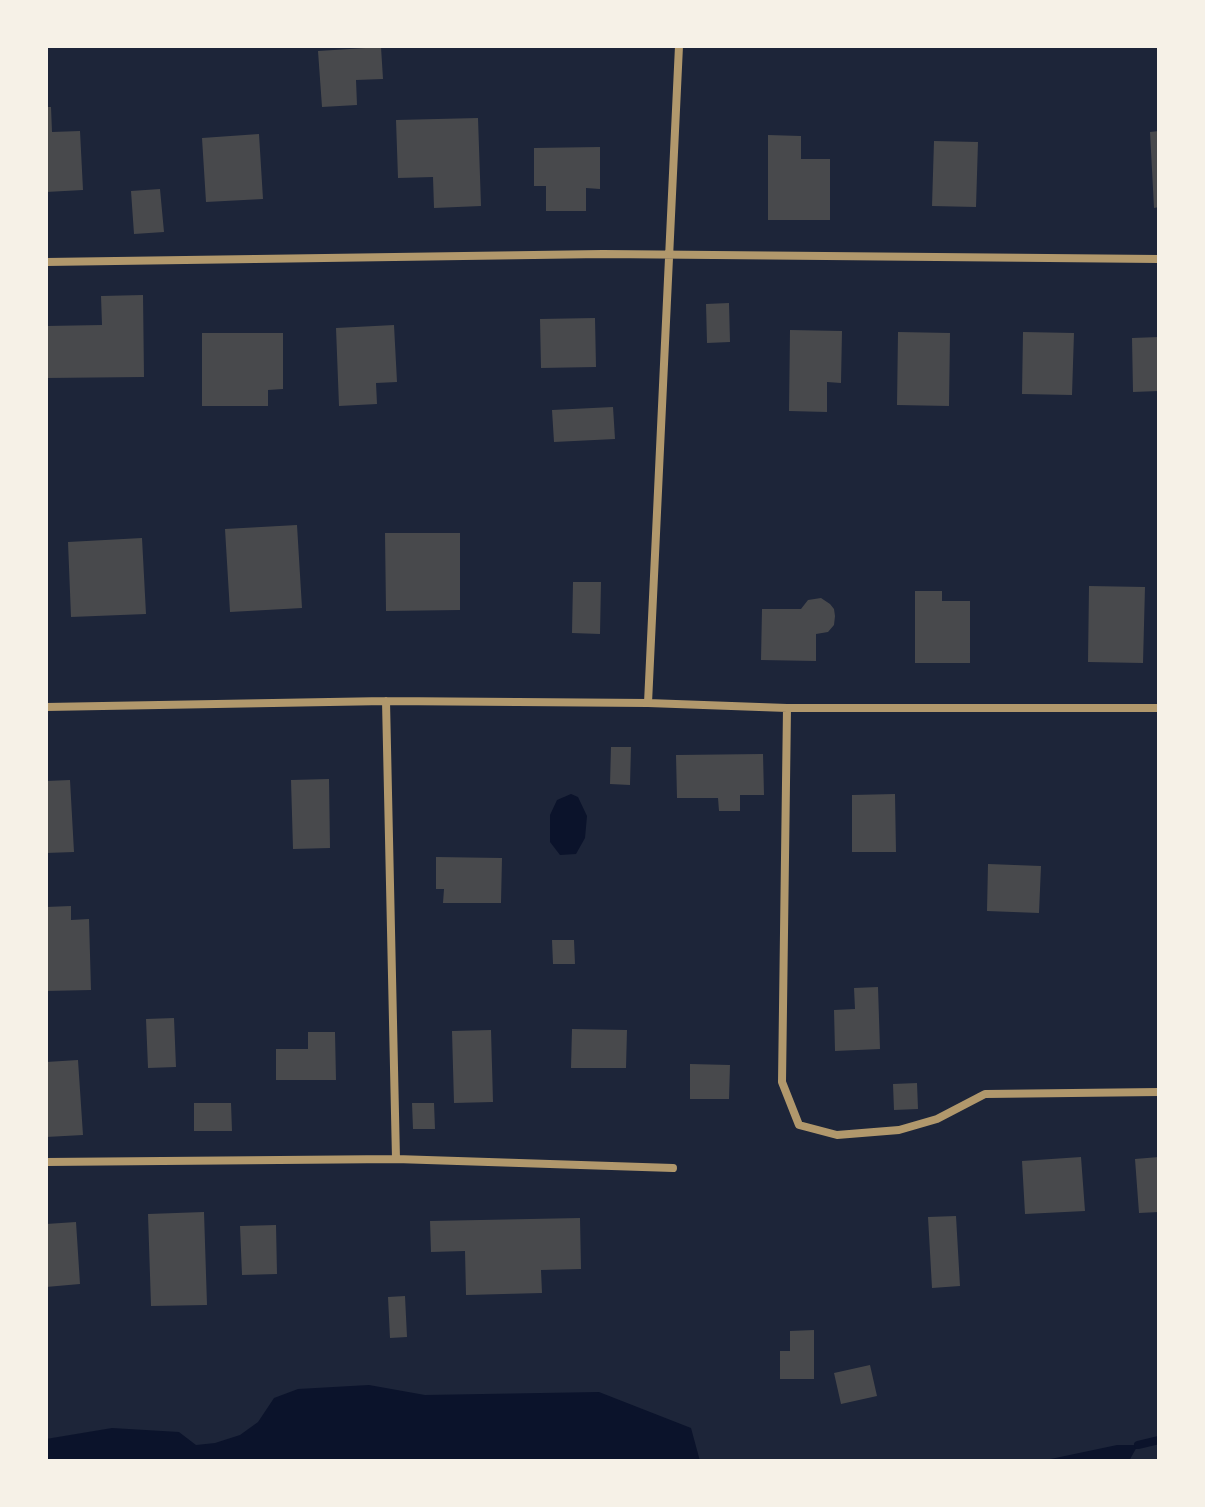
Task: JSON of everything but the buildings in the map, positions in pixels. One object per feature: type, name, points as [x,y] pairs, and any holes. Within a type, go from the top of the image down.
[{"type":"street","points":[[648,703],[679,46]]},
{"type":"street","points":[[46,262],[603,254],[1159,259]]},
{"type":"street","points":[[386,701],[396,1159]]},
{"type":"street","points":[[46,707],[386,701],[648,703],[787,708],[1159,708]]},
{"type":"street","points":[[787,708],[782,1082],[799,1125],[837,1135],[899,1130],[937,1119],[985,1094],[1159,1092]]},
{"type":"street","points":[[46,1162],[396,1159],[673,1168]]},
{"type":"shaded area","points":[[46,46],[1159,46],[1159,1461],[46,1461]]},
{"type":"shaded area","points":[[571,794],[578,797],[587,816],[585,838],[576,854],[560,855],[550,842],[550,815],[557,800]]},
{"type":"shaded area","points":[[369,1385],[425,1395],[599,1392],[691,1428],[700,1461],[46,1461],[46,1439],[112,1428],[179,1432],[196,1445],[215,1443],[240,1435],[258,1422],[274,1398],[298,1389]]},
{"type":"shaded area","points":[[1117,1445],[1138,1445],[1129,1461],[1041,1461]]},
{"type":"waterway","points":[[1138,1445],[1159,1440]]}]
